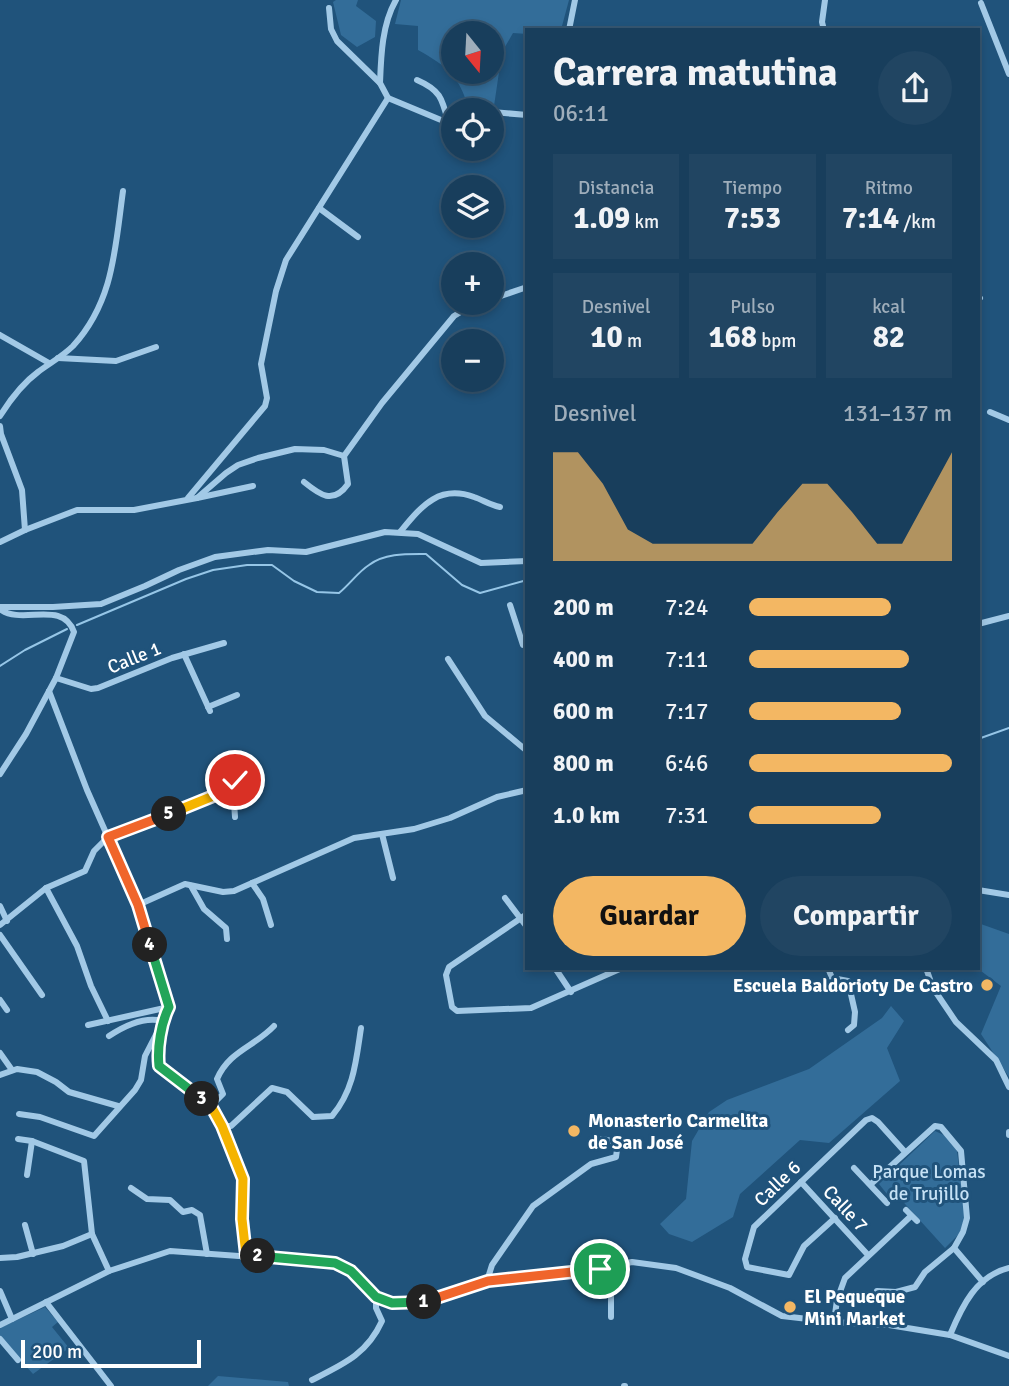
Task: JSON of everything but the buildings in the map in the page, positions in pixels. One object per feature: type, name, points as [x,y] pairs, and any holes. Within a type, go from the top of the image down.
[{"type":"street","points":[[380,83],[385,29],[396,0]]},
{"type":"street","points":[[569,28],[576,0]]},
{"type":"street","points":[[824,28],[825,0]]},
{"type":"street","points":[[972,0],[974,3],[982,1],[1009,74]]},
{"type":"street","points":[[329,8],[331,29],[337,41],[380,83],[388,97],[441,119]]},
{"type":"street","points":[[417,80],[434,88],[441,99]]},
{"type":"street","points":[[188,498],[265,406],[267,398],[261,364],[276,291],[286,260],[388,97]]},
{"type":"street","points":[[504,113],[525,115]]},
{"type":"street","points":[[0,416],[34,375],[71,348],[89,326],[110,284],[122,191]]},
{"type":"street","points":[[319,208],[358,237]]},
{"type":"street","points":[[504,295],[525,288]]},
{"type":"street","points":[[304,482],[319,494],[341,494],[348,484],[344,456],[383,403],[456,315]]},
{"type":"street","points":[[0,335],[49,363]]},
{"type":"street","points":[[58,358],[116,361],[156,347]]},
{"type":"street","points":[[990,412],[1009,420]]},
{"type":"street","points":[[0,426],[22,490],[25,530]]},
{"type":"street","points":[[197,498],[238,465],[258,458],[295,449],[324,450],[344,456]]},
{"type":"street","points":[[0,542],[77,510],[134,510],[253,486]]},
{"type":"street","points":[[400,531],[427,501],[441,495],[474,497],[500,507]]},
{"type":"street","points":[[0,608],[101,604],[179,569],[215,557],[268,550],[306,552],[385,532],[418,534],[481,563],[525,561]]},
{"type":"street","points":[[510,605],[525,645]]},
{"type":"street","points":[[0,608],[10,615],[49,614],[62,617],[71,623],[74,632],[56,678],[26,734],[0,774]]},
{"type":"street","points":[[980,623],[1009,616]]},
{"type":"street","name":"Calle 1","points":[[56,678],[91,689],[98,688],[184,654],[224,643]]},
{"type":"street","points":[[184,654],[209,709],[237,695]]},
{"type":"street","points":[[448,659],[485,716],[525,749]]},
{"type":"street","points":[[19,1114],[40,1117],[94,1136],[141,1080],[145,1056],[169,1007],[138,905],[87,790],[49,691]]},
{"type":"street","points":[[229,760],[235,780],[235,817]]},
{"type":"street","points":[[0,906],[4,923],[46,888],[85,871],[94,851],[108,837],[233,788]]},
{"type":"street","points":[[138,905],[185,884],[223,892],[234,891],[354,838],[414,828],[450,818],[497,797],[525,790]]},
{"type":"street","points":[[382,834],[393,878]]},
{"type":"street","points":[[251,883],[263,899],[271,925]]},
{"type":"street","points":[[191,886],[204,909],[226,928],[227,939]]},
{"type":"street","points":[[46,888],[77,946],[91,986],[108,1021]]},
{"type":"street","points":[[980,890],[1009,895]]},
{"type":"street","points":[[505,898],[524,916],[449,967],[446,975],[452,1007],[457,1011],[531,1008],[616,970]]},
{"type":"street","points":[[0,935],[42,995]]},
{"type":"street","points":[[556,970],[571,992]]},
{"type":"street","points":[[829,970],[832,978],[848,982],[855,1012],[853,1025],[848,1030]]},
{"type":"street","points":[[927,970],[933,988],[956,1022],[996,1060],[1009,1087]]},
{"type":"street","points":[[0,1000],[7,1010]]},
{"type":"street","points":[[88,1025],[169,1007]]},
{"type":"street","points":[[109,1036],[139,1021],[163,1021]]},
{"type":"street","points":[[163,1021],[157,1049],[159,1066],[211,1106],[243,1179],[242,1219],[246,1255]]},
{"type":"street","points":[[211,1106],[223,1094],[217,1079],[226,1062],[274,1026]]},
{"type":"street","points":[[222,1126],[231,1126],[272,1088],[288,1093],[313,1117],[332,1116],[343,1102],[353,1079],[361,1028]]},
{"type":"street","points":[[0,1053],[12,1070]]},
{"type":"street","points":[[0,1075],[12,1070],[37,1072],[69,1092],[118,1107]]},
{"type":"street","name":"Calle 6","points":[[835,1218],[804,1246],[789,1275],[747,1267],[745,1259],[754,1227],[866,1120],[872,1118],[878,1122],[905,1152]]},
{"type":"street","points":[[871,1184],[935,1126],[941,1126],[961,1151],[967,1219],[954,1248],[925,1272],[915,1287],[896,1292],[877,1292]]},
{"type":"street","points":[[18,1139],[32,1141],[84,1161],[92,1234],[108,1271]]},
{"type":"street","points":[[488,1281],[492,1265],[533,1206],[591,1164],[616,1157],[618,1142],[600,1139]]},
{"type":"street","points":[[27,1175],[32,1141]]},
{"type":"street","points":[[854,1168],[887,1203]]},
{"type":"street","name":"Calle 7","points":[[801,1182],[868,1255]]},
{"type":"street","points":[[131,1188],[147,1199],[170,1200],[184,1212],[192,1210],[200,1215],[207,1254]]},
{"type":"street","points":[[834,1322],[837,1300],[845,1278],[911,1215]]},
{"type":"street","points":[[25,1225],[33,1254]]},
{"type":"street","points":[[0,1258],[33,1254],[92,1234]]},
{"type":"street","points":[[954,1248],[983,1282]]},
{"type":"street","points":[[0,1325],[108,1271],[170,1251],[335,1263],[351,1271],[376,1297],[392,1303],[422,1303],[488,1281],[632,1262],[676,1268],[730,1288],[782,1316],[889,1325],[950,1335],[1009,1356]]},
{"type":"street","points":[[611,1317],[611,1295],[616,1265]]},
{"type":"street","points":[[950,1335],[964,1302],[983,1282],[998,1271],[1009,1268]]},
{"type":"street","points":[[0,1291],[12,1319]]},
{"type":"street","points":[[313,1380],[355,1358],[374,1339],[383,1321],[376,1308],[376,1297]]},
{"type":"street","points":[[46,1302],[111,1386]]},
{"type":"street","points":[[0,1339],[19,1360]]},
{"type":"green space","points":[[358,0],[356,6],[376,21],[375,37],[357,47],[341,35],[333,2]]},
{"type":"green space","points":[[401,0],[569,0],[562,26],[525,28],[525,34],[513,33],[504,49],[504,21],[441,21],[441,65],[418,50],[418,26],[395,24]]},
{"type":"green space","points":[[458,84],[497,84],[495,98],[465,98]]},
{"type":"green space","points":[[980,924],[1009,934],[1009,1077],[981,1034],[1001,986],[980,970]]},
{"type":"green space","points":[[891,1006],[904,1021],[887,1048],[900,1081],[829,1143],[800,1140],[740,1194],[733,1217],[692,1242],[669,1234],[660,1224],[686,1199],[692,1141],[709,1112],[727,1100],[809,1069],[882,1018]]},
{"type":"green space","name":"Parque Lomas de Trujillo","points":[[935,1131],[946,1136],[957,1151],[965,1216],[960,1233],[945,1248],[896,1194],[891,1199],[879,1184]]},
{"type":"green space","points":[[45,1307],[58,1322],[52,1327],[69,1348],[33,1374],[0,1337],[0,1328]]},
{"type":"green space","points":[[218,1376],[288,1382],[289,1386],[208,1386]]},
{"type":"waterway","points":[[77,625],[186,579],[213,570],[247,565],[272,565],[294,581],[317,592],[339,593],[375,561],[404,554],[426,554],[462,585],[480,593],[525,581]]},
{"type":"waterway","points":[[0,666],[67,629]]},
{"type":"waterway","points":[[980,738],[1009,728]]},
{"type":"place","name":"Escuela Baldorioty De Castro","points":[[987,985]]},
{"type":"place","name":"Monasterio Carmelita de San José","points":[[574,1131]]},
{"type":"place","name":"El Pequeque Mini Market","points":[[790,1307]]},
{"type":"route","points":[[235,780],[233,788],[108,837],[138,905],[169,1007],[157,1049],[159,1066],[211,1106],[222,1126],[243,1179],[242,1219],[246,1255],[335,1263],[351,1271],[376,1297],[392,1303],[414,1304],[429,1302],[488,1281],[600,1269]]}]
